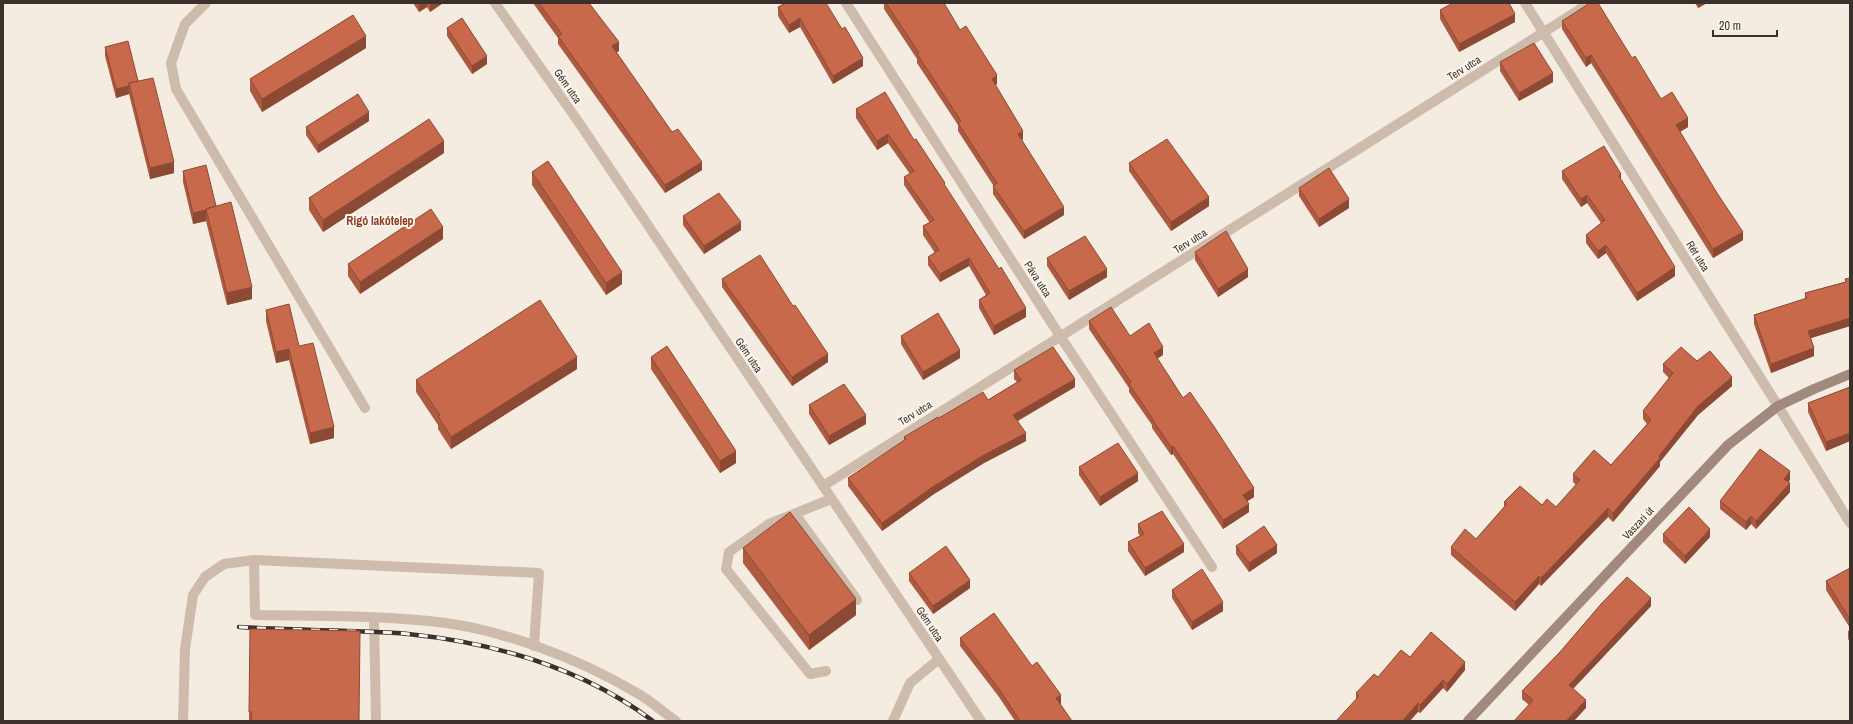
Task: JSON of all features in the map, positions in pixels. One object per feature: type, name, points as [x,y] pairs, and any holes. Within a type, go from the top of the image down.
[{"type":"main road","name":"Vaszari út","points":[[1468,721],[1728,445],[1778,406],[1850,374]]},
{"type":"street","points":[[206,3],[185,24],[171,63],[176,89],[365,408]]},
{"type":"street","name":"Gém utca","points":[[495,3],[582,127],[981,721]]},
{"type":"street","name":"Páva utca","points":[[846,3],[1060,336],[1212,567]]},
{"type":"street","name":"Rét utca","points":[[1525,3],[1850,523]]},
{"type":"street","name":"Terv utca","points":[[823,486],[1590,3]]},
{"type":"street","points":[[826,671],[810,674],[726,568],[729,552],[769,524],[831,499]]},
{"type":"street","points":[[795,514],[857,600]]},
{"type":"street","points":[[254,560],[255,615],[430,621],[501,635],[589,666],[638,693],[676,721]]},
{"type":"street","points":[[183,721],[185,649],[193,595],[205,578],[224,564],[254,560],[539,573],[534,646]]},
{"type":"street","points":[[374,618],[376,721]]},
{"type":"street","points":[[893,721],[910,683],[939,659]]},
{"type":"building","points":[[539,3],[589,3],[619,42],[612,46],[672,132],[678,129],[702,162],[665,185],[558,36],[562,34]]},
{"type":"building","points":[[786,3],[826,3],[842,29],[845,27],[863,58],[833,76],[800,18],[789,25],[778,7]]},
{"type":"building","points":[[886,3],[944,3],[960,30],[966,26],[997,75],[992,79],[1023,131],[1018,134],[1064,207],[1024,231],[993,186],[997,183],[958,123],[961,121]]},
{"type":"building","points":[[1453,3],[1509,3],[1515,14],[1459,44],[1440,10]]},
{"type":"building","points":[[1590,3],[1598,3],[1632,58],[1635,56],[1661,99],[1672,92],[1688,118],[1676,125],[1717,193],[1743,232],[1713,249],[1591,55],[1586,58],[1562,21]]},
{"type":"building","points":[[353,15],[366,36],[262,99],[250,79]]},
{"type":"building","points":[[462,18],[487,56],[472,66],[447,28]]},
{"type":"building","points":[[128,41],[138,81],[129,83],[129,86],[116,89],[105,47]]},
{"type":"building","points":[[1534,43],[1553,73],[1519,93],[1500,62]]},
{"type":"building","points":[[153,78],[174,162],[150,168],[129,83]]},
{"type":"building","points":[[885,92],[914,140],[916,139],[999,269],[1001,267],[1026,308],[994,326],[979,300],[990,293],[969,258],[940,274],[928,257],[939,250],[923,226],[934,220],[904,177],[914,171],[888,134],[877,141],[856,109]]},
{"type":"building","points":[[358,94],[369,112],[318,145],[306,127]]},
{"type":"building","points":[[429,119],[444,141],[323,220],[309,198]]},
{"type":"building","points":[[1167,139],[1209,197],[1171,222],[1129,163]]},
{"type":"building","points":[[1604,146],[1621,174],[1619,176],[1675,267],[1637,293],[1606,245],[1598,251],[1586,235],[1605,220],[1587,195],[1581,199],[1562,171]]},
{"type":"building","points":[[548,161],[622,272],[606,283],[532,172]]},
{"type":"building","points":[[206,165],[216,206],[193,213],[183,171]]},
{"type":"building","points":[[1329,168],[1349,199],[1319,219],[1299,188]]},
{"type":"building","points":[[719,193],[741,222],[704,246],[683,216]]},
{"type":"building","points":[[231,202],[252,287],[227,293],[206,209]]},
{"type":"building","points":[[431,209],[443,227],[360,282],[348,264]]},
{"type":"building","points":[[1226,231],[1248,269],[1218,289],[1195,252]]},
{"type":"building","points":[[1085,236],[1107,269],[1069,291],[1047,258]]},
{"type":"building","points":[[760,255],[793,306],[795,305],[828,354],[792,377],[722,279]]},
{"type":"building","points":[[1850,278],[1850,318],[1808,331],[1814,348],[1771,364],[1754,315],[1807,298],[1805,293],[1846,282],[1845,279]]},
{"type":"building","points":[[540,300],[577,357],[451,437],[438,416],[440,415],[416,380]]},
{"type":"building","points":[[289,304],[299,346],[313,343],[334,427],[310,433],[289,349],[276,352],[266,310]]},
{"type":"building","points":[[1111,307],[1130,336],[1149,323],[1163,347],[1154,353],[1183,398],[1190,392],[1254,488],[1243,495],[1249,504],[1223,520],[1173,446],[1171,447],[1152,419],[1129,384],[1131,382],[1089,321]]},
{"type":"building","points":[[938,313],[960,350],[923,372],[901,336]]},
{"type":"building","points":[[667,346],[736,451],[720,461],[651,357]]},
{"type":"building","points":[[1053,347],[1075,379],[1013,415],[1026,433],[984,455],[934,486],[882,523],[848,478],[906,439],[904,437],[938,417],[939,418],[983,392],[988,400],[1021,380],[1014,370]]},
{"type":"building","points":[[1681,347],[1697,361],[1710,351],[1732,377],[1698,406],[1659,456],[1660,458],[1613,513],[1608,508],[1541,578],[1539,576],[1515,602],[1451,547],[1465,529],[1476,539],[1507,504],[1504,502],[1520,486],[1542,505],[1547,499],[1556,507],[1580,480],[1573,474],[1594,450],[1611,465],[1651,420],[1643,411],[1673,373],[1663,364]]},
{"type":"building","points":[[844,384],[866,415],[829,436],[809,405]]},
{"type":"building","points":[[1850,387],[1850,433],[1826,442],[1808,403]]},
{"type":"building","points":[[1118,443],[1138,473],[1100,497],[1079,467]]},
{"type":"building","points":[[1760,449],[1790,471],[1784,479],[1790,483],[1756,521],[1751,516],[1746,522],[1720,501]]},
{"type":"building","points":[[1689,507],[1710,529],[1685,556],[1663,534]]},
{"type":"building","points":[[1162,511],[1184,544],[1145,568],[1128,542],[1144,534],[1138,524]]},
{"type":"building","points":[[790,512],[856,599],[809,635],[743,548]]},
{"type":"building","points":[[1264,526],[1277,545],[1249,563],[1236,546]]},
{"type":"building","points":[[946,546],[970,580],[933,606],[909,573]]},
{"type":"building","points":[[1850,568],[1850,619],[1826,581]]},
{"type":"building","points":[[1202,569],[1223,602],[1192,622],[1172,590]]},
{"type":"building","points":[[1627,577],[1651,598],[1569,685],[1586,700],[1566,721],[1514,721],[1533,700],[1522,691],[1560,652],[1601,604]]},
{"type":"building","points":[[994,613],[1032,666],[1037,662],[1061,695],[1056,698],[1072,721],[1020,721],[999,689],[960,638]]},
{"type":"building","points":[[250,629],[360,631],[359,721],[251,721],[252,712],[249,712]]},
{"type":"building","points":[[1431,632],[1465,662],[1447,684],[1443,680],[1420,705],[1418,703],[1402,721],[1336,721],[1359,696],[1356,693],[1374,674],[1378,677],[1401,650],[1410,657]]},
{"type":"railway","points":[[239,627],[401,633],[473,644],[537,661],[567,673],[597,686],[626,702],[653,721]]},
{"type":"district","name":"Rigó lakótelep","points":[[380,221]]}]
